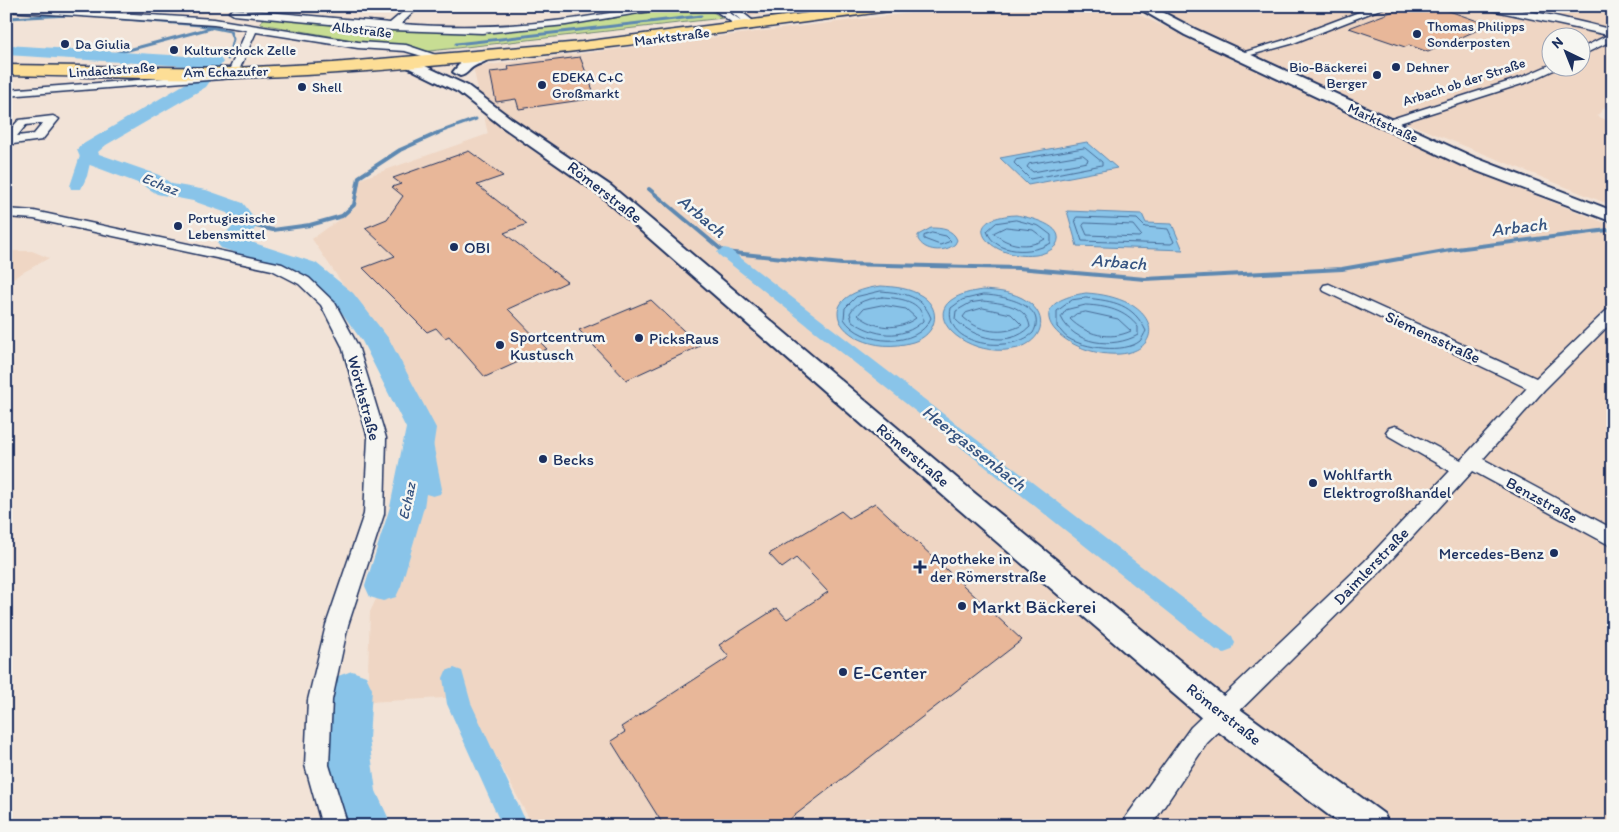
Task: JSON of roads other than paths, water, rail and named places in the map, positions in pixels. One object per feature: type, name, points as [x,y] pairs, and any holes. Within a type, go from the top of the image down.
[{"type":"main road","name":"Marktstraße","points":[[446,60],[484,57],[742,23],[854,6]]},
{"type":"main road","name":"Marktstraße","points":[[415,61],[549,44],[897,6]]},
{"type":"main road","name":"Marktstraße","points":[[1135,6],[1467,161],[1613,217]]},
{"type":"main road","name":"Marktstraße","points":[[1141,6],[1158,16]]},
{"type":"main road","points":[[415,61],[462,80],[467,64],[484,57]]},
{"type":"main road","name":"Am Echazufer","points":[[6,70],[200,74],[446,60]]},
{"type":"main road","name":"Römerstraße","points":[[446,60],[462,80],[506,122],[605,190],[956,492],[1222,715],[1372,826]]},
{"type":"main road","name":"Am Echazufer","points":[[230,72],[415,61]]},
{"type":"main road","name":"Am Echazufer","points":[[6,63],[200,74]]},
{"type":"street","points":[[392,27],[416,6]]},
{"type":"street","name":"Albstraße","points":[[6,8],[47,8],[203,20],[225,12],[392,27],[455,30],[511,28],[566,23],[677,6]]},
{"type":"street","points":[[713,6],[742,23]]},
{"type":"street","points":[[728,6],[742,23]]},
{"type":"street","points":[[1240,55],[1288,42],[1384,6]]},
{"type":"street","points":[[1476,6],[1582,25],[1613,34]]},
{"type":"street","points":[[225,12],[233,16],[249,31],[230,72]]},
{"type":"street","name":"Albstraße","points":[[225,12],[249,31],[415,61]]},
{"type":"street","name":"Albstraße","points":[[249,31],[358,45],[406,48],[415,61]]},
{"type":"street","points":[[1592,46],[1613,34]]},
{"type":"street","name":"Arbach ob der Straße","points":[[1386,124],[1524,80],[1542,72]]},
{"type":"street","name":"Lindachstraße","points":[[6,93],[200,74]]},
{"type":"street","name":"Wörthstraße","points":[[6,213],[34,215],[277,268],[304,281],[327,303],[350,346],[377,438],[374,514],[337,625],[320,700],[316,765],[335,826]]},
{"type":"street","name":"Siemensstraße","points":[[1329,288],[1538,386]]},
{"type":"street","name":"Daimlerstraße","points":[[1135,826],[1199,735],[1222,715],[1372,566],[1467,466],[1538,386],[1612,314]]},
{"type":"street","name":"Benzstraße","points":[[1396,432],[1613,539]]},
{"type":"water","points":[[1087,142],[1117,168],[1028,185],[1000,158]]},
{"type":"water","points":[[1067,211],[1142,214],[1146,223],[1172,224],[1183,250],[1077,246]]},
{"type":"water","points":[[1016,215],[1037,220],[1052,227],[1058,238],[1056,245],[1049,251],[1036,255],[1020,255],[1005,252],[993,246],[983,231],[986,223],[997,218]]},
{"type":"water","points":[[931,228],[943,229],[953,233],[957,240],[955,244],[940,250],[925,247],[918,239],[918,235]]},
{"type":"water","points":[[881,286],[897,287],[912,291],[929,302],[933,308],[934,322],[927,334],[913,342],[890,346],[870,343],[853,336],[842,325],[838,314],[842,302],[856,292]]},
{"type":"water","points":[[983,290],[1017,296],[1034,307],[1041,321],[1040,328],[1033,340],[1018,348],[997,350],[977,347],[961,339],[949,328],[943,317],[946,305],[959,296]]},
{"type":"water","points":[[1086,293],[1119,299],[1140,311],[1149,326],[1149,334],[1141,347],[1132,352],[1120,354],[1100,353],[1082,348],[1066,339],[1054,329],[1049,318],[1051,308],[1063,299]]},
{"type":"waterway","points":[[757,11],[806,6]]},
{"type":"waterway","points":[[7,18],[70,15]]},
{"type":"waterway","points":[[456,44],[701,16]]},
{"type":"waterway","points":[[111,18],[200,25],[230,31],[233,39],[228,59]]},
{"type":"waterway","points":[[106,56],[211,28]]},
{"type":"waterway","name":"Echaz","points":[[6,50],[214,62],[200,83],[99,141],[87,150],[89,158],[151,180],[165,189],[198,195],[235,208],[247,224],[229,243],[307,268],[344,298],[375,339],[421,428],[407,507],[383,586]]},
{"type":"waterway","name":"Arbach","points":[[1613,83],[1609,86],[1613,115]]},
{"type":"waterway","name":"Arbach","points":[[434,134],[476,119]]},
{"type":"waterway","name":"Arbach","points":[[247,224],[273,230],[310,225],[342,216],[354,205],[359,177],[400,150],[438,133]]},
{"type":"waterway","points":[[76,186],[81,176],[87,150]]},
{"type":"waterway","name":"Arbach","points":[[649,189],[724,252],[842,264],[1018,268],[1145,279],[1342,269],[1456,249],[1608,230]]},
{"type":"waterway","name":"Heergassenbach","points":[[724,252],[1224,643]]},
{"type":"waterway","points":[[421,428],[433,489]]},
{"type":"waterway","points":[[454,678],[459,704],[515,826]]},
{"type":"waterway","name":"Echaz","points":[[352,689],[348,739],[355,794],[370,826]]},
{"type":"place","name":"Thomas Philipps Sonderposten","points":[[1417,34]]},
{"type":"place","name":"Da Giulia","points":[[65,44]]},
{"type":"place","name":"Kulturschock Zelle","points":[[174,50]]},
{"type":"place","name":"Dehner","points":[[1396,67]]},
{"type":"place","name":"Bio-Bäckerei Berger","points":[[1377,75]]},
{"type":"place","name":"EDEKA C+C Großmarkt","points":[[542,85]]},
{"type":"place","name":"Shell","points":[[302,87]]},
{"type":"place","name":"Portugiesische Lebensmittel","points":[[178,226]]},
{"type":"place","name":"OBI","points":[[454,247]]},
{"type":"place","name":"PicksRaus","points":[[639,338]]},
{"type":"place","name":"Sportcentrum Kustusch","points":[[500,345]]},
{"type":"place","name":"Becks","points":[[543,459]]},
{"type":"place","name":"Wohlfarth Elektrogroßhandel","points":[[1313,483]]},
{"type":"place","name":"Mercedes-Benz","points":[[1554,553]]},
{"type":"place","name":"Apotheke in der Römerstraße","points":[[920,567]]},
{"type":"place","name":"Markt Bäckerei","points":[[962,606]]},
{"type":"place","name":"E-Center","points":[[843,672]]}]
